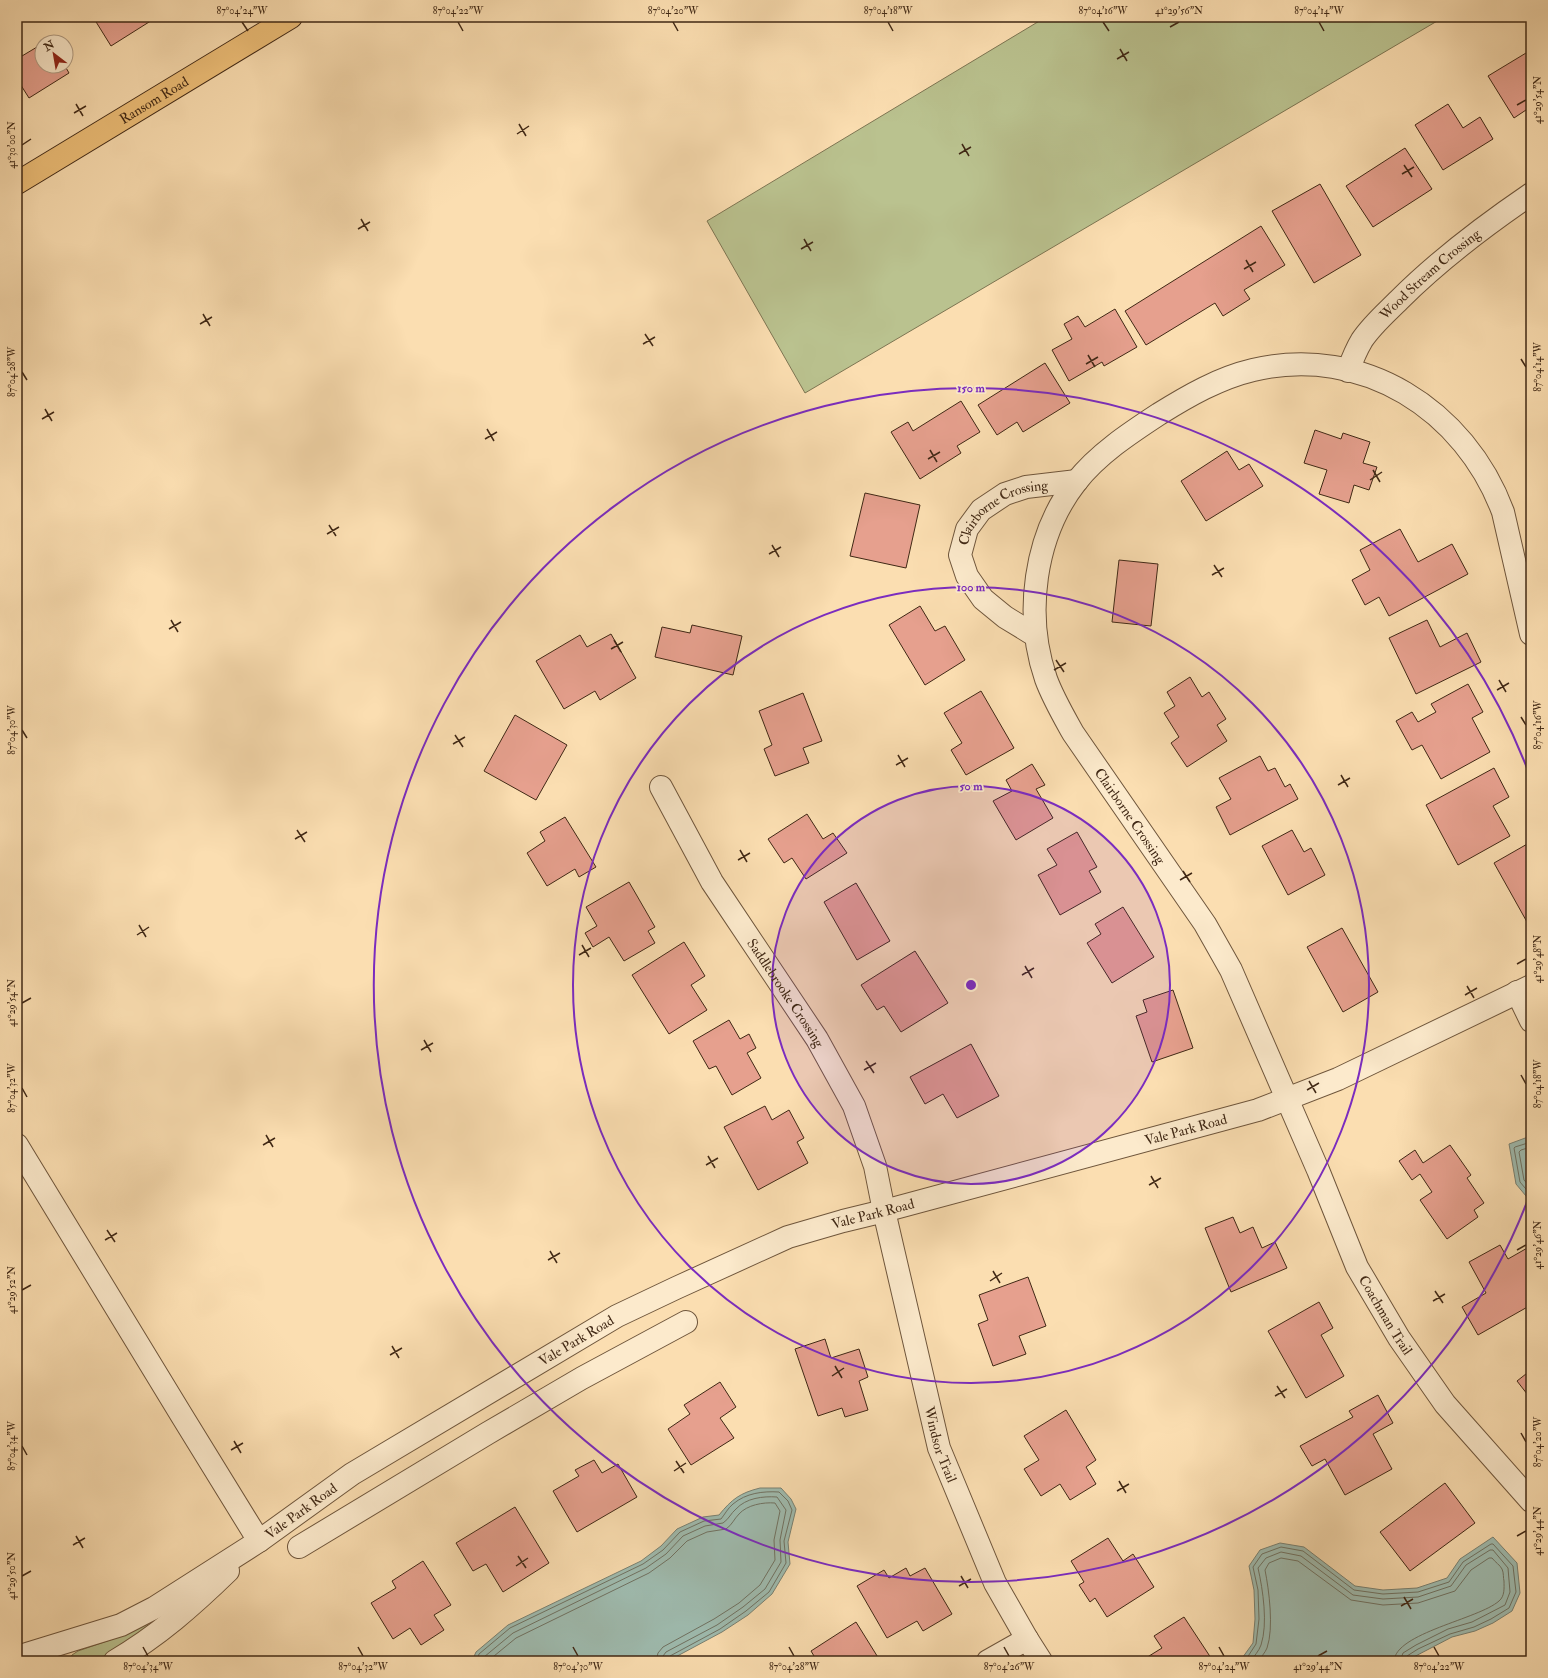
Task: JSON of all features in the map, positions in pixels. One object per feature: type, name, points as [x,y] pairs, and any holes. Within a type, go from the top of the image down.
[{"type":"main road","name":"Ransom Road","points":[[17,183],[291,17]]},
{"type":"street","name":"Wood Stream Crossing","points":[[1348,371],[1361,341],[1372,326],[1419,280],[1484,225],[1531,194]]},
{"type":"street","name":"Clairborne Crossing","points":[[1287,1100],[1231,970],[1219,948],[1205,924],[1073,732],[1057,706],[1046,678],[1038,650],[1034,622],[1035,595],[1038,570],[1052,523],[1063,500],[1077,481],[1105,454],[1138,428],[1181,400],[1230,377],[1253,370],[1276,366],[1326,367],[1348,371],[1380,381],[1410,395],[1426,406],[1440,417],[1473,454],[1486,472],[1504,512],[1531,634]]},
{"type":"street","name":"Clairborne Crossing","points":[[1036,636],[1005,617],[983,599],[967,576],[960,555],[967,529],[981,510],[1005,494],[1026,487],[1077,481]]},
{"type":"street","name":"Saddlebrooke Crossing","points":[[661,787],[712,882],[817,1039],[854,1106],[875,1166],[884,1211]]},
{"type":"street","name":"Vale Park Road","points":[[31,1656],[127,1621],[154,1608],[259,1541],[352,1474],[617,1316],[788,1237],[1244,1114],[1287,1100],[1338,1079],[1524,989]]},
{"type":"street","points":[[1524,989],[1531,1021]]},
{"type":"street","name":"Coachman Trail","points":[[1287,1100],[1318,1170],[1357,1267],[1399,1338],[1445,1404],[1531,1502]]},
{"type":"street","points":[[17,1144],[259,1541]]},
{"type":"street","name":"Windsor Trail","points":[[884,1211],[939,1448],[995,1583],[1026,1639],[1041,1661]]},
{"type":"street","points":[[299,1547],[582,1378],[686,1322]]},
{"type":"street","points":[[469,1404],[488,1433]]},
{"type":"street","name":"Vale Park Road","points":[[115,1661],[134,1650],[175,1621],[259,1541]]},
{"type":"street","points":[[988,1661],[1026,1639]]},
{"type":"green space","points":[[1046,17],[1444,17],[805,393],[707,221]]},
{"type":"green space","points":[[146,1623],[150,1630],[101,1661],[69,1661],[72,1655],[78,1651],[113,1639]]},
{"type":"water","points":[[1528,1137],[1531,1138],[1531,1202],[1516,1184],[1509,1144]]},
{"type":"water","points":[[760,1488],[781,1488],[791,1499],[796,1509],[788,1542],[790,1564],[772,1594],[748,1615],[722,1632],[668,1661],[472,1661],[476,1652],[508,1625],[641,1561],[661,1546],[677,1529],[703,1517],[719,1515],[737,1497]]},
{"type":"water","points":[[1493,1537],[1517,1563],[1520,1593],[1512,1611],[1493,1623],[1475,1631],[1452,1637],[1406,1661],[1240,1661],[1253,1643],[1255,1619],[1254,1590],[1249,1566],[1260,1550],[1280,1543],[1304,1547],[1355,1586],[1383,1590],[1417,1588],[1447,1578],[1460,1559]]},
{"type":"building","points":[[93,17],[157,17],[111,46]]},
{"type":"building","points":[[34,49],[34,74],[67,74],[29,98],[17,79],[17,59]]},
{"type":"building","points":[[1531,50],[1531,118],[1526,110],[1514,118],[1488,76]]},
{"type":"building","points":[[1448,104],[1463,128],[1480,117],[1493,139],[1443,170],[1415,125]]},
{"type":"building","points":[[1405,148],[1432,189],[1373,227],[1346,186]]},
{"type":"building","points":[[1320,184],[1361,255],[1314,283],[1272,211]]},
{"type":"building","points":[[1261,226],[1285,265],[1244,290],[1250,299],[1223,316],[1215,303],[1146,345],[1125,311]]},
{"type":"building","points":[[1115,309],[1137,347],[1104,366],[1102,362],[1069,381],[1052,350],[1072,339],[1064,324],[1078,316],[1085,327]]},
{"type":"building","points":[[1045,363],[1070,403],[1023,432],[1017,422],[997,435],[978,405]]},
{"type":"building","points":[[961,401],[980,432],[957,446],[961,453],[920,479],[891,432],[908,422],[913,431]]},
{"type":"building","points":[[1315,430],[1341,439],[1343,433],[1370,442],[1363,463],[1377,467],[1369,490],[1354,485],[1349,503],[1319,494],[1327,470],[1304,463]]},
{"type":"building","points":[[1227,451],[1239,470],[1249,464],[1263,486],[1206,521],[1181,481]]},
{"type":"building","points":[[865,493],[920,505],[906,568],[850,556]]},
{"type":"building","points":[[1400,529],[1418,562],[1452,544],[1468,574],[1389,616],[1379,597],[1365,605],[1352,580],[1370,570],[1360,550]]},
{"type":"building","points":[[1119,560],[1158,564],[1151,626],[1112,622]]},
{"type":"building","points":[[920,606],[935,631],[945,626],[965,660],[925,685],[889,625]]},
{"type":"building","points":[[1427,620],[1440,647],[1467,633],[1481,662],[1416,694],[1389,638]]},
{"type":"building","points":[[692,625],[742,636],[733,675],[655,657],[662,627],[690,633]]},
{"type":"building","points":[[611,634],[636,678],[600,700],[595,691],[564,709],[536,661],[580,635],[587,647]]},
{"type":"building","points":[[1190,677],[1202,697],[1209,692],[1226,719],[1217,725],[1227,741],[1187,767],[1171,743],[1179,737],[1164,713],[1175,706],[1167,692]]},
{"type":"building","points":[[1468,684],[1483,712],[1472,718],[1490,752],[1441,779],[1422,745],[1412,750],[1396,721],[1412,712],[1418,722],[1436,712],[1431,704]]},
{"type":"building","points":[[981,691],[1014,748],[966,775],[951,750],[962,743],[944,713]]},
{"type":"building","points":[[803,693],[822,741],[803,748],[809,763],[775,776],[764,749],[772,745],[759,711]]},
{"type":"building","points":[[515,715],[567,745],[536,800],[484,771]]},
{"type":"building","points":[[1260,756],[1268,771],[1275,768],[1285,787],[1290,784],[1298,799],[1230,835],[1216,807],[1231,799],[1219,778]]},
{"type":"building","points":[[1032,764],[1045,785],[1036,789],[1053,818],[1016,840],[993,801],[1012,791],[1006,780]]},
{"type":"building","points":[[1494,768],[1509,797],[1493,806],[1510,836],[1458,865],[1426,805]]},
{"type":"building","points":[[807,814],[823,839],[833,833],[847,853],[806,879],[792,858],[784,863],[768,839]]},
{"type":"building","points":[[565,817],[596,867],[579,877],[575,869],[547,886],[527,853],[545,841],[540,832]]},
{"type":"building","points":[[1292,830],[1304,852],[1311,848],[1325,875],[1288,895],[1262,846]]},
{"type":"building","points":[[1077,832],[1097,867],[1089,871],[1101,892],[1060,915],[1038,875],[1057,865],[1047,849]]},
{"type":"building","points":[[1529,843],[1531,847],[1531,920],[1527,922],[1494,863]]},
{"type":"building","points":[[629,882],[655,927],[648,931],[655,943],[624,961],[609,937],[593,947],[585,933],[597,926],[586,907]]},
{"type":"building","points":[[856,883],[890,941],[857,960],[824,902]]},
{"type":"building","points":[[1123,907],[1154,957],[1112,983],[1087,943],[1101,934],[1095,924]]},
{"type":"building","points":[[1342,928],[1378,992],[1343,1012],[1307,947]]},
{"type":"building","points":[[684,942],[705,976],[691,985],[707,1010],[669,1034],[632,975]]},
{"type":"building","points":[[915,951],[948,1003],[901,1032],[884,1006],[877,1010],[861,985]]},
{"type":"building","points":[[1173,990],[1193,1048],[1152,1062],[1136,1016],[1147,1012],[1143,1000]]},
{"type":"building","points":[[729,1020],[740,1039],[749,1034],[756,1048],[747,1053],[761,1078],[732,1095],[716,1066],[709,1069],[693,1041]]},
{"type":"building","points":[[971,1044],[999,1096],[957,1118],[943,1094],[925,1104],[910,1077]]},
{"type":"building","points":[[765,1106],[772,1120],[789,1110],[804,1138],[797,1142],[808,1163],[758,1190],[724,1127]]},
{"type":"building","points":[[1450,1145],[1471,1175],[1467,1178],[1484,1203],[1474,1210],[1478,1217],[1447,1239],[1420,1200],[1432,1192],[1420,1174],[1412,1180],[1399,1161],[1415,1150],[1423,1163]]},
{"type":"building","points":[[1233,1217],[1240,1233],[1253,1227],[1262,1248],[1275,1242],[1287,1268],[1231,1292],[1205,1228]]},
{"type":"building","points":[[1500,1245],[1508,1259],[1529,1247],[1531,1251],[1531,1305],[1478,1335],[1462,1307],[1486,1293],[1469,1262]]},
{"type":"building","points":[[1028,1277],[1046,1326],[1019,1336],[1026,1354],[993,1366],[978,1324],[988,1320],[979,1295]]},
{"type":"building","points":[[1319,1302],[1333,1328],[1321,1335],[1344,1376],[1306,1398],[1268,1331]]},
{"type":"building","points":[[825,1339],[831,1358],[859,1349],[868,1377],[859,1381],[868,1410],[845,1417],[842,1408],[818,1416],[795,1349]]},
{"type":"building","points":[[1531,1370],[1531,1399],[1517,1381]]},
{"type":"building","points":[[720,1382],[736,1407],[720,1418],[734,1438],[691,1465],[668,1429],[690,1414],[684,1405]]},
{"type":"building","points":[[1378,1395],[1393,1423],[1373,1434],[1392,1469],[1345,1495],[1325,1459],[1312,1466],[1300,1446],[1353,1417],[1349,1411]]},
{"type":"building","points":[[1066,1410],[1096,1460],[1086,1467],[1096,1484],[1070,1500],[1060,1484],[1041,1496],[1024,1469],[1039,1460],[1024,1436]]},
{"type":"building","points":[[594,1460],[602,1473],[618,1464],[637,1497],[577,1532],[553,1491],[579,1476],[575,1470]]},
{"type":"building","points":[[1445,1483],[1475,1523],[1410,1571],[1380,1532]]},
{"type":"building","points":[[515,1507],[549,1563],[503,1592],[486,1564],[473,1571],[456,1543]]},
{"type":"building","points":[[1108,1538],[1123,1561],[1133,1554],[1154,1587],[1107,1617],[1095,1598],[1090,1602],[1079,1585],[1084,1582],[1071,1561]]},
{"type":"building","points":[[423,1561],[451,1605],[434,1615],[444,1630],[421,1645],[410,1628],[393,1639],[371,1603],[396,1588],[392,1581]]},
{"type":"building","points":[[906,1568],[910,1576],[925,1568],[952,1614],[923,1631],[917,1621],[887,1638],[857,1586],[884,1570],[889,1578]]},
{"type":"building","points":[[1184,1617],[1213,1661],[1141,1661],[1162,1648],[1154,1636]]},
{"type":"building","points":[[856,1622],[879,1659],[876,1661],[817,1661],[811,1651]]}]
